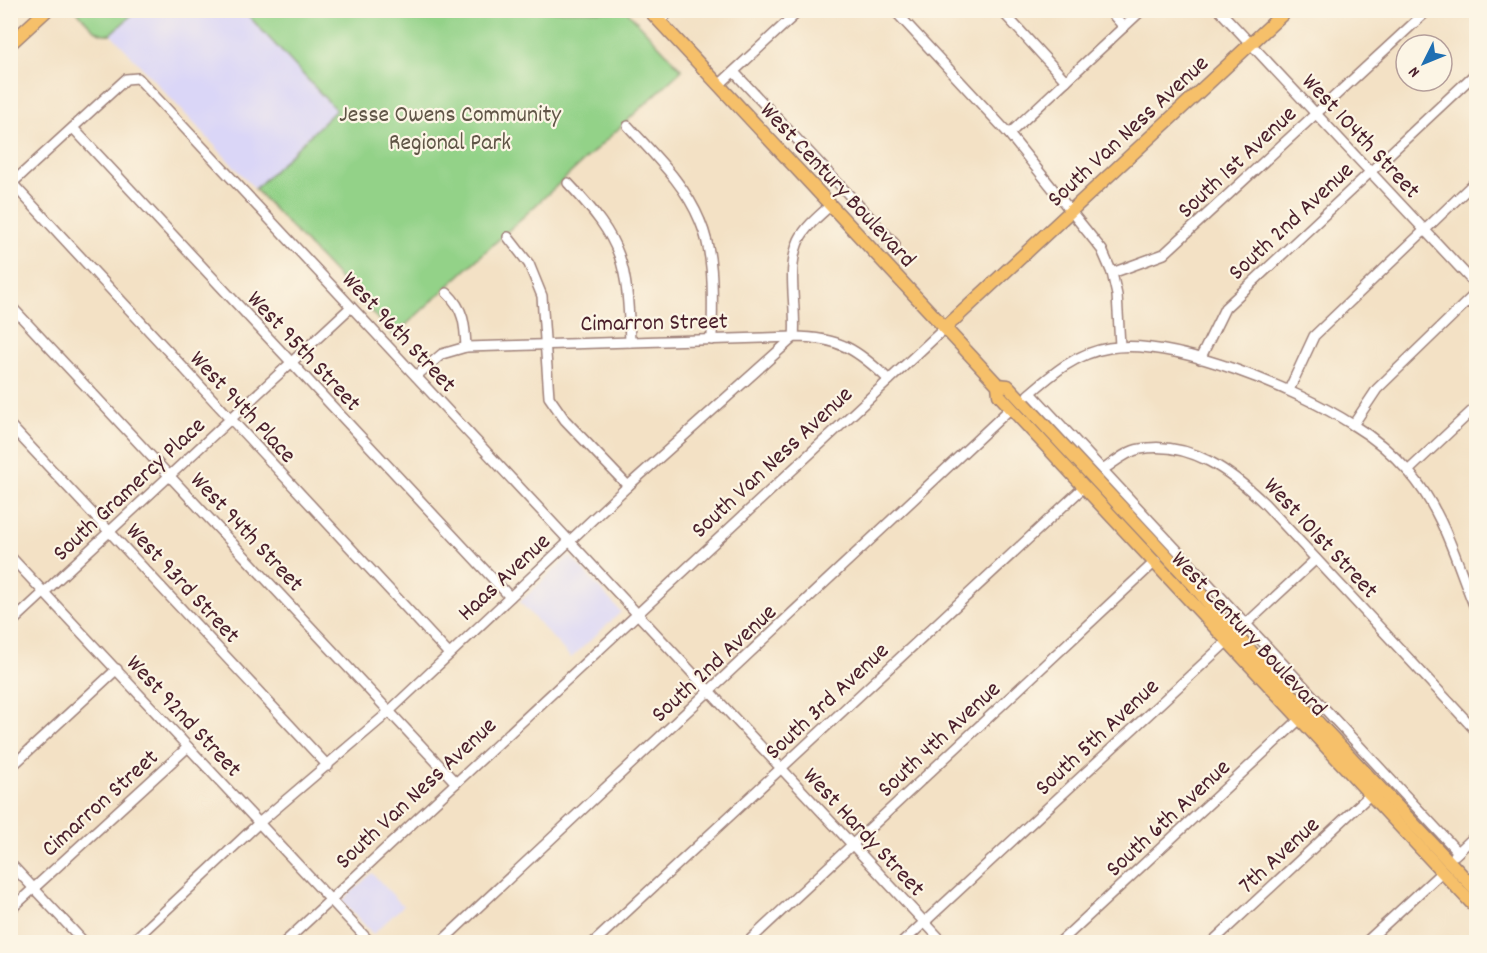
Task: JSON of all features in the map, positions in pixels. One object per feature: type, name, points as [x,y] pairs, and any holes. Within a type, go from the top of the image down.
[{"type":"main road","points":[[10,44],[46,10]]},
{"type":"main road","name":"West Century Boulevard","points":[[649,10],[998,385],[999,395],[1011,408],[1156,561],[1476,890]]},
{"type":"main road","name":"South Van Ness Avenue","points":[[945,328],[1287,10]]},
{"type":"main road","name":"West Century Boulevard","points":[[998,385],[1008,386],[1027,397],[1192,584],[1232,637],[1300,719],[1371,794],[1450,861],[1476,908]]},
{"type":"street","points":[[660,21],[671,10]]},
{"type":"street","points":[[719,85],[800,10]]},
{"type":"street","points":[[894,10],[1009,134],[1102,250],[1112,273],[1117,295],[1120,346]]},
{"type":"street","points":[[1001,10],[1066,81]]},
{"type":"street","points":[[1109,10],[1124,27]]},
{"type":"street","points":[[1009,134],[1142,10]]},
{"type":"street","name":"West 104th Street","points":[[1219,10],[1476,285]]},
{"type":"street","name":"South 1st Avenue","points":[[1112,273],[1164,254],[1428,10]]},
{"type":"street","name":"West Century Boulevard","points":[[734,72],[895,244]]},
{"type":"street","name":"South 2nd Avenue","points":[[1200,359],[1225,308],[1476,73]]},
{"type":"street","name":"West 96th Street","points":[[73,128],[126,79],[134,76],[150,90],[636,614]]},
{"type":"street","points":[[628,126],[682,188],[701,223],[710,264],[712,340]]},
{"type":"street","points":[[11,184],[73,128]]},
{"type":"street","name":"West 95th Street","points":[[73,128],[510,597]]},
{"type":"street","points":[[1289,390],[1314,336],[1420,238],[1424,230],[1476,181]]},
{"type":"street","points":[[568,183],[603,222],[620,255],[628,296],[630,342]]},
{"type":"street","name":"West 94th Place","points":[[11,184],[449,654]]},
{"type":"street","points":[[794,337],[794,266],[797,246],[801,236],[831,205]]},
{"type":"street","points":[[508,237],[529,264],[537,280],[545,314],[546,384],[549,397],[555,408],[628,486]]},
{"type":"street","points":[[447,293],[460,308],[464,317],[466,347]]},
{"type":"street","points":[[1353,424],[1377,389],[1476,293]]},
{"type":"street","name":"West 94th Street","points":[[10,305],[456,783]]},
{"type":"street","name":"South Gramercy Place","points":[[10,624],[351,307]]},
{"type":"street","name":"South Van Ness Avenue","points":[[285,942],[945,328]]},
{"type":"street","name":"Haas Avenue","points":[[132,942],[259,824],[390,710],[628,486],[794,337]]},
{"type":"street","name":"Cimarron Street","points":[[416,376],[442,354],[466,347],[814,337],[845,345],[860,354],[889,380]]},
{"type":"street","points":[[1027,397],[1063,365],[1091,352],[1120,346],[1158,350],[1200,359],[1289,390],[1353,424],[1408,471],[1441,519],[1476,610]]},
{"type":"street","name":"West Century Boulevard","points":[[1027,397],[1104,469],[1246,623],[1251,632],[1450,861]]},
{"type":"street","points":[[1408,471],[1476,407]]},
{"type":"street","name":"South 2nd Avenue","points":[[441,942],[1011,408]]},
{"type":"street","name":"West 93rd Street","points":[[10,425],[328,766]]},
{"type":"street","name":"West 101st Street","points":[[1104,469],[1139,449],[1172,450],[1211,462],[1231,472],[1316,559],[1476,731]]},
{"type":"street","name":"South 3rd Avenue","points":[[594,942],[1085,486]]},
{"type":"street","name":"West 92nd Street","points":[[10,556],[370,942]]},
{"type":"street","name":"South 5th Avenue","points":[[903,942],[1316,559]]},
{"type":"street","name":"South 4th Avenue","points":[[748,942],[1156,561]]},
{"type":"street","name":"West Hardy Street","points":[[636,614],[943,942]]},
{"type":"street","points":[[10,768],[117,669]]},
{"type":"street","name":"South 6th Avenue","points":[[1060,942],[1300,719]]},
{"type":"street","name":"Cimarron Street","points":[[10,910],[188,747]]},
{"type":"street","name":"7th Avenue","points":[[1212,942],[1371,794]]},
{"type":"street","points":[[1366,942],[1476,835]]},
{"type":"street","points":[[10,864],[84,942]]},
{"type":"shaded area","points":[[136,11],[244,11],[337,110],[255,189],[111,34]]},
{"type":"shaded area","points":[[568,557],[571,557],[621,612],[571,658],[520,602]]},
{"type":"shaded area","points":[[372,873],[403,906],[373,934],[342,901]]},
{"type":"green space","points":[[77,11],[136,11],[111,34],[106,34],[96,31]]},
{"type":"green space","name":"Jesse Owens Community Regional Park","points":[[244,11],[627,11],[682,70],[394,336],[255,189],[336,110]]}]
